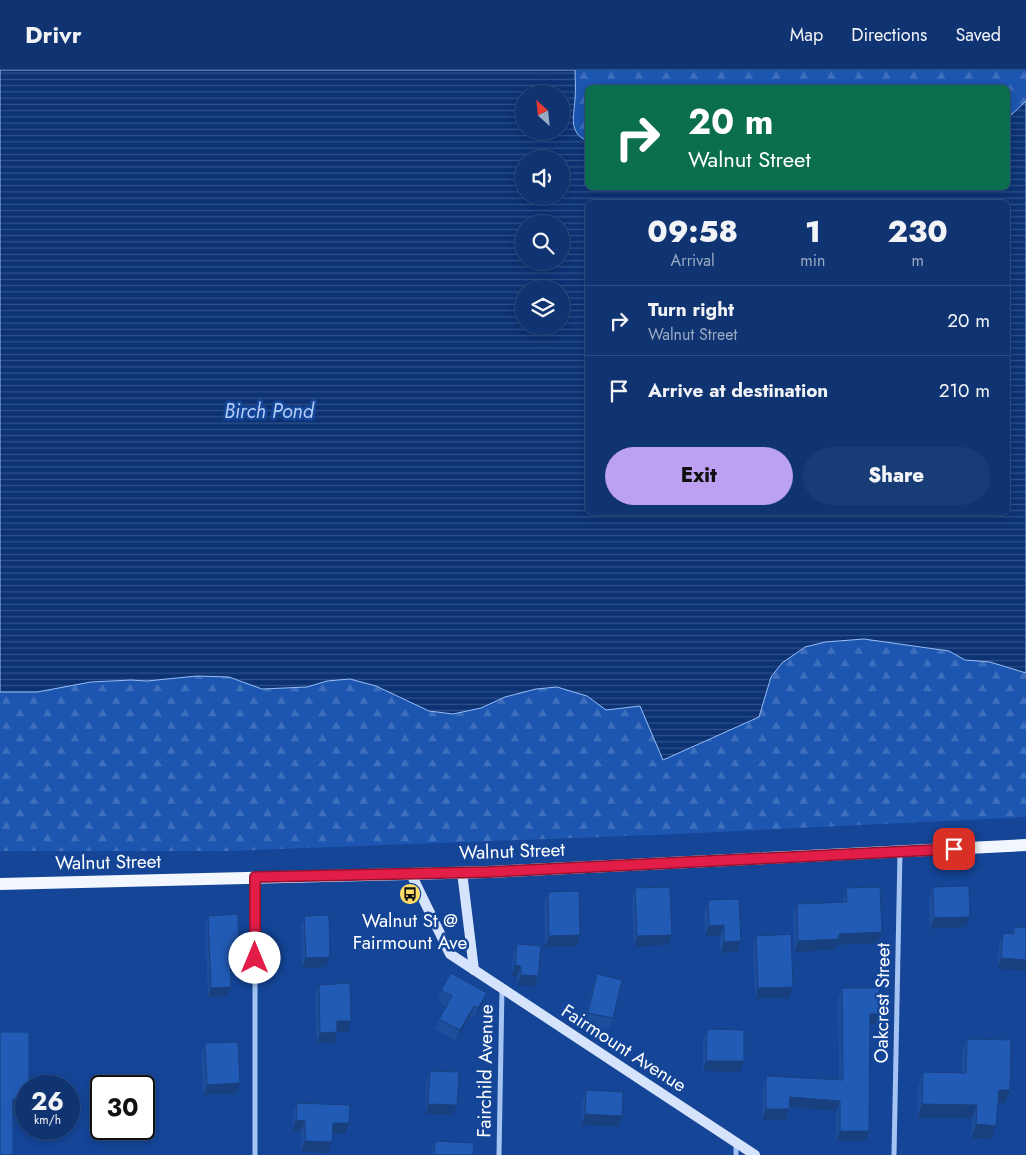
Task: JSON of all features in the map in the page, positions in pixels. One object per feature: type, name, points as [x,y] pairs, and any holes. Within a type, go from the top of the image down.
[{"type":"main road","name":"Walnut Street","points":[[0,884],[411,874],[1026,845]]},
{"type":"street","name":"Oakcrest Street","points":[[894,1155],[900,852]]},
{"type":"street","points":[[462,872],[474,970]]},
{"type":"street","name":"Fairmount Avenue","points":[[411,874],[450,954],[755,1155]]},
{"type":"street","points":[[255,877],[255,1155]]},
{"type":"street","name":"Fairchild Avenue","points":[[499,1155],[502,988]]},
{"type":"street","points":[[736,1142],[736,1155]]},
{"type":"green space","points":[[575,70],[1026,70],[1026,101],[1010,116],[1010,85],[585,85],[585,140],[577,133],[575,128],[573,117]]},
{"type":"green space","points":[[864,639],[949,651],[965,660],[990,662],[1026,673],[1026,817],[677,834],[227,851],[0,851],[0,692],[37,692],[91,682],[147,681],[197,676],[229,677],[262,689],[307,687],[327,681],[350,679],[376,686],[429,711],[481,708],[505,697],[536,689],[557,687],[587,696],[606,710],[640,706],[759,717],[769,680],[779,665],[789,656],[800,650],[824,643]]},
{"type":"water","name":"Birch Pond","points":[[0,70],[575,70],[573,117],[577,133],[585,140],[585,190],[1010,190],[1010,116],[1026,101],[1026,673],[990,662],[965,660],[949,651],[864,639],[825,642],[805,647],[782,663],[771,677],[759,717],[663,760],[640,706],[606,710],[587,696],[557,687],[536,689],[505,697],[481,708],[453,714],[429,711],[376,686],[350,679],[327,681],[307,687],[262,689],[229,677],[197,676],[147,681],[91,682],[37,692],[0,692]]},
{"type":"building","points":[[969,886],[970,917],[934,918],[933,887]]},
{"type":"building","points":[[670,887],[672,935],[637,936],[635,888]]},
{"type":"building","points":[[880,887],[882,932],[839,934],[839,939],[798,941],[797,904],[847,902],[846,888]]},
{"type":"building","points":[[579,891],[580,935],[549,936],[548,892]]},
{"type":"building","points":[[739,899],[741,941],[724,942],[724,925],[709,926],[708,900]]},
{"type":"building","points":[[238,914],[239,956],[230,956],[231,987],[211,988],[208,916]]},
{"type":"building","points":[[329,915],[330,957],[306,958],[304,916]]},
{"type":"building","points":[[1014,927],[1026,928],[1026,960],[1001,958],[1003,933],[1014,934]]},
{"type":"building","points":[[791,934],[793,987],[758,988],[756,936]]},
{"type":"building","points":[[517,944],[541,946],[538,976],[521,975],[521,966],[515,965]]},
{"type":"building","points":[[451,973],[487,993],[478,1008],[474,1006],[460,1030],[439,1019],[452,996],[441,990]]},
{"type":"building","points":[[597,974],[622,980],[613,1018],[588,1013]]},
{"type":"building","points":[[350,983],[351,1021],[337,1021],[337,1032],[320,1033],[319,985]]},
{"type":"building","points":[[842,988],[879,988],[879,1014],[870,1014],[869,1131],[840,1131],[840,1101],[790,1097],[789,1109],[766,1109],[766,1076],[843,1080]]},
{"type":"building","points":[[707,1029],[744,1030],[744,1061],[706,1061]]},
{"type":"building","points":[[0,1032],[29,1032],[29,1075],[15,1075],[13,1155],[0,1155]]},
{"type":"building","points":[[967,1039],[1011,1040],[1010,1090],[999,1090],[996,1126],[976,1124],[977,1105],[922,1104],[923,1072],[966,1073]]},
{"type":"building","points":[[238,1042],[240,1083],[207,1085],[205,1043]]},
{"type":"building","points":[[430,1071],[459,1072],[457,1105],[428,1104]]},
{"type":"building","points":[[586,1090],[623,1092],[622,1116],[585,1114]]},
{"type":"building","points":[[297,1103],[350,1105],[349,1123],[333,1123],[332,1142],[305,1141],[305,1121],[296,1120]]},
{"type":"building","points":[[435,1141],[474,1143],[473,1155],[434,1155]]},
{"type":"place","name":"Walnut St @ Fairmount Ave","points":[[410,894]]},
{"type":"route","points":[[255,958],[255,877],[488,872],[954,849]]}]
